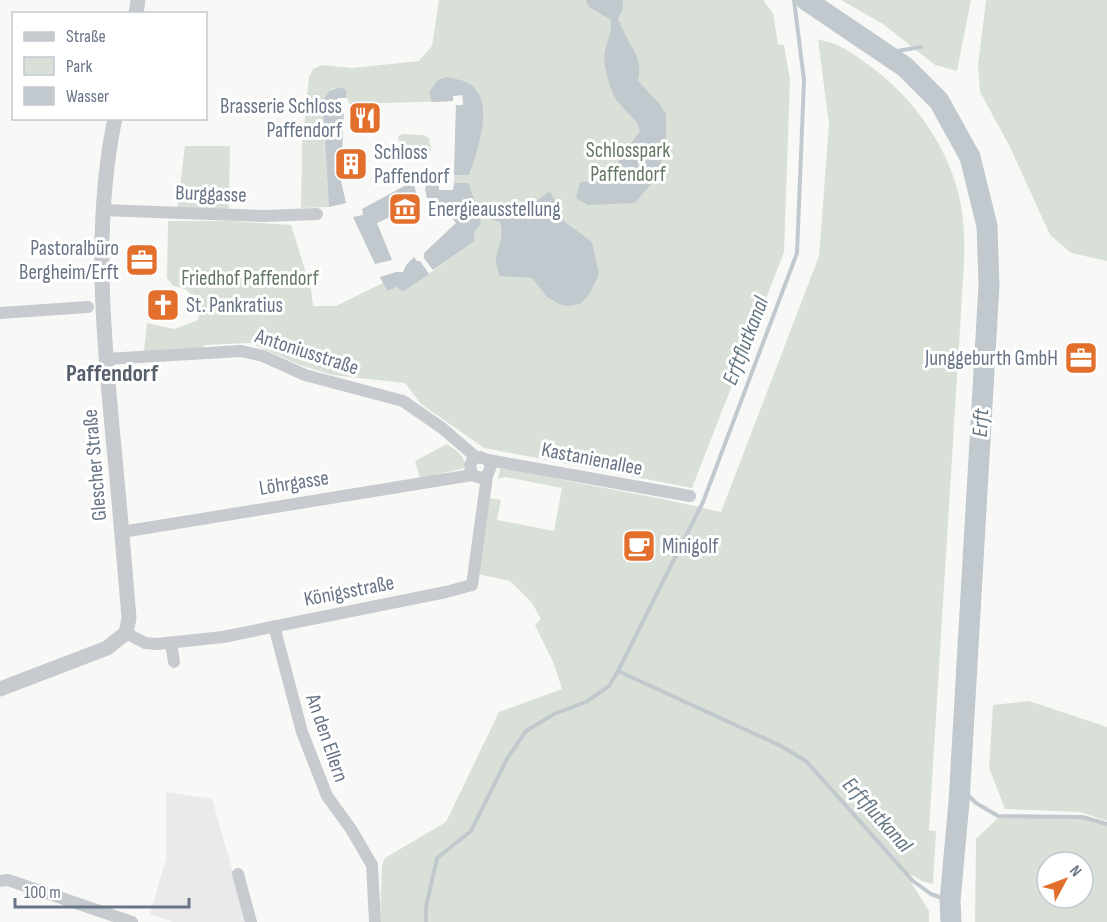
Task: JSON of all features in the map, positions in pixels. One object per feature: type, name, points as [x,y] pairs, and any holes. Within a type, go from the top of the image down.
[{"type":"street","name":"Glescher Straße","points":[[115,120],[106,164],[102,262],[106,359],[129,618],[126,633]]},
{"type":"street","name":"Burggasse","points":[[103,210],[264,216],[317,214]]},
{"type":"street","points":[[0,313],[88,307]]},
{"type":"street","name":"Antoniusstraße","points":[[106,359],[249,352],[270,358],[305,375],[403,401],[482,459]]},
{"type":"street","points":[[482,459],[490,470],[487,476],[481,478],[472,475],[470,465],[482,459]]},
{"type":"street","name":"Kastanienallee","points":[[482,459],[690,496]]},
{"type":"street","name":"Löhrgasse","points":[[122,532],[472,475]]},
{"type":"street","name":"Königsstraße","points":[[126,633],[145,643],[171,643],[223,637],[472,585],[487,476]]},
{"type":"street","name":"An den Ellern","points":[[274,626],[302,732],[327,796],[351,829],[372,865],[375,922]]},
{"type":"street","points":[[0,689],[107,648],[126,633]]},
{"type":"street","points":[[171,643],[174,662]]},
{"type":"street","points":[[238,874],[251,922]]},
{"type":"street","points":[[0,881],[8,880],[132,922]]},
{"type":"shaded area","points":[[166,792],[212,799],[247,922],[173,922],[150,914],[166,859]]},
{"type":"green space","name":"Schlosspark Paffendorf","points":[[439,0],[763,0],[773,13],[778,44],[784,45],[790,80],[784,252],[692,488],[484,448],[421,404],[405,383],[332,375],[300,365],[250,343],[205,345],[196,351],[144,351],[147,323],[174,329],[198,320],[200,302],[185,289],[173,286],[167,278],[168,221],[230,221],[291,225],[311,289],[313,306],[336,306],[383,283],[386,290],[396,287],[403,292],[475,241],[474,232],[480,224],[469,183],[454,183],[456,105],[463,105],[462,95],[453,96],[453,101],[349,104],[346,92],[341,87],[332,89],[323,122],[329,207],[301,208],[302,147],[309,77],[313,69],[322,65],[352,68],[419,61],[432,46]]},
{"type":"green space","points":[[841,0],[971,0],[957,71],[935,65],[883,24]]},
{"type":"green space","points":[[986,0],[1107,0],[1107,261],[1071,253],[1050,235],[1009,145],[980,92],[978,65]]},
{"type":"green space","points":[[818,40],[839,46],[858,57],[901,93],[939,145],[956,185],[962,212],[964,264],[929,830],[936,831],[933,884],[924,882],[904,871],[929,911],[929,922],[380,922],[382,865],[385,858],[446,822],[499,712],[562,689],[554,664],[535,625],[541,619],[532,603],[510,581],[478,574],[490,498],[501,500],[497,520],[554,531],[562,488],[505,477],[498,479],[500,468],[721,512],[819,256],[829,124]]},
{"type":"green space","points":[[423,135],[429,138],[431,150],[429,154],[425,154],[416,146],[399,142],[398,136]]},
{"type":"green space","points":[[185,146],[230,146],[229,209],[177,209]]},
{"type":"green space","points":[[447,444],[462,457],[464,468],[420,479],[415,461]]},
{"type":"green space","points":[[1029,701],[1107,727],[1107,821],[1080,812],[1005,809],[989,768],[993,705]]},
{"type":"green space","points":[[1001,815],[1083,815],[1107,822],[1107,922],[975,922],[976,839]]},
{"type":"water","points":[[586,0],[623,0],[623,9],[618,19],[638,60],[638,81],[666,114],[666,145],[657,177],[635,203],[588,205],[576,198],[580,182],[599,181],[613,169],[640,131],[634,119],[621,106],[608,80],[604,60],[611,20],[589,7]]},
{"type":"water","points":[[447,77],[466,82],[476,89],[481,99],[483,112],[480,139],[469,175],[454,175],[456,105],[463,105],[463,95],[453,96],[453,101],[432,102],[429,92],[438,80]]},
{"type":"water","points":[[339,87],[346,91],[347,98],[338,98],[337,108],[344,109],[341,181],[346,203],[329,207],[324,99],[328,92]]},
{"type":"water","points":[[439,182],[439,190],[453,190],[454,183],[469,183],[481,224],[474,232],[475,241],[433,270],[424,258],[424,253],[456,223],[436,202],[429,205],[425,190],[426,183]]},
{"type":"water","points":[[408,184],[414,184],[418,201],[414,210],[410,199],[394,205],[395,210],[388,218],[377,223],[392,260],[375,264],[353,217],[363,215],[362,209]]},
{"type":"water","points":[[550,191],[565,222],[592,242],[599,274],[589,295],[580,304],[567,306],[559,304],[547,297],[532,278],[500,276],[496,265],[501,239],[500,222],[491,219],[485,203],[504,203],[519,214]]},
{"type":"water","points":[[414,257],[420,261],[429,274],[403,292],[396,287],[387,291],[380,277],[403,272]]},
{"type":"waterway","name":"Erftflutkanal","points":[[426,922],[426,907],[437,858],[471,831],[507,759],[526,731],[554,714],[586,702],[609,686],[703,502],[797,253],[804,80],[794,0]]},
{"type":"waterway","name":"Erft","points":[[806,0],[905,67],[939,101],[970,157],[987,226],[989,285],[959,802],[950,901],[951,922]]},
{"type":"waterway","points":[[885,53],[921,47]]},
{"type":"waterway","name":"Erftflutkanal","points":[[618,671],[779,745],[806,761],[913,881],[931,894],[950,901]]},
{"type":"waterway","points":[[959,786],[976,803],[998,816],[1082,817],[1107,824]]},
{"type":"place","name":"Brasserie Schloss Paffendorf","points":[[365,118]]},
{"type":"place","name":"Schloss Paffendorf","points":[[351,164]]},
{"type":"place","name":"Energieausstellung","points":[[405,209]]},
{"type":"place","name":"Pastoralbüro Bergheim/Erft","points":[[142,260]]},
{"type":"place","name":"St. Pankratius","points":[[163,305]]},
{"type":"place","name":"Junggeburth GmbH","points":[[1081,358]]},
{"type":"place","name":"Minigolf","points":[[639,546]]},
{"type":"district","name":"Paffendorf","points":[[112,373]]},
{"type":"park label","name":"Friedhof Paffendorf","points":[[250,278]]}]
